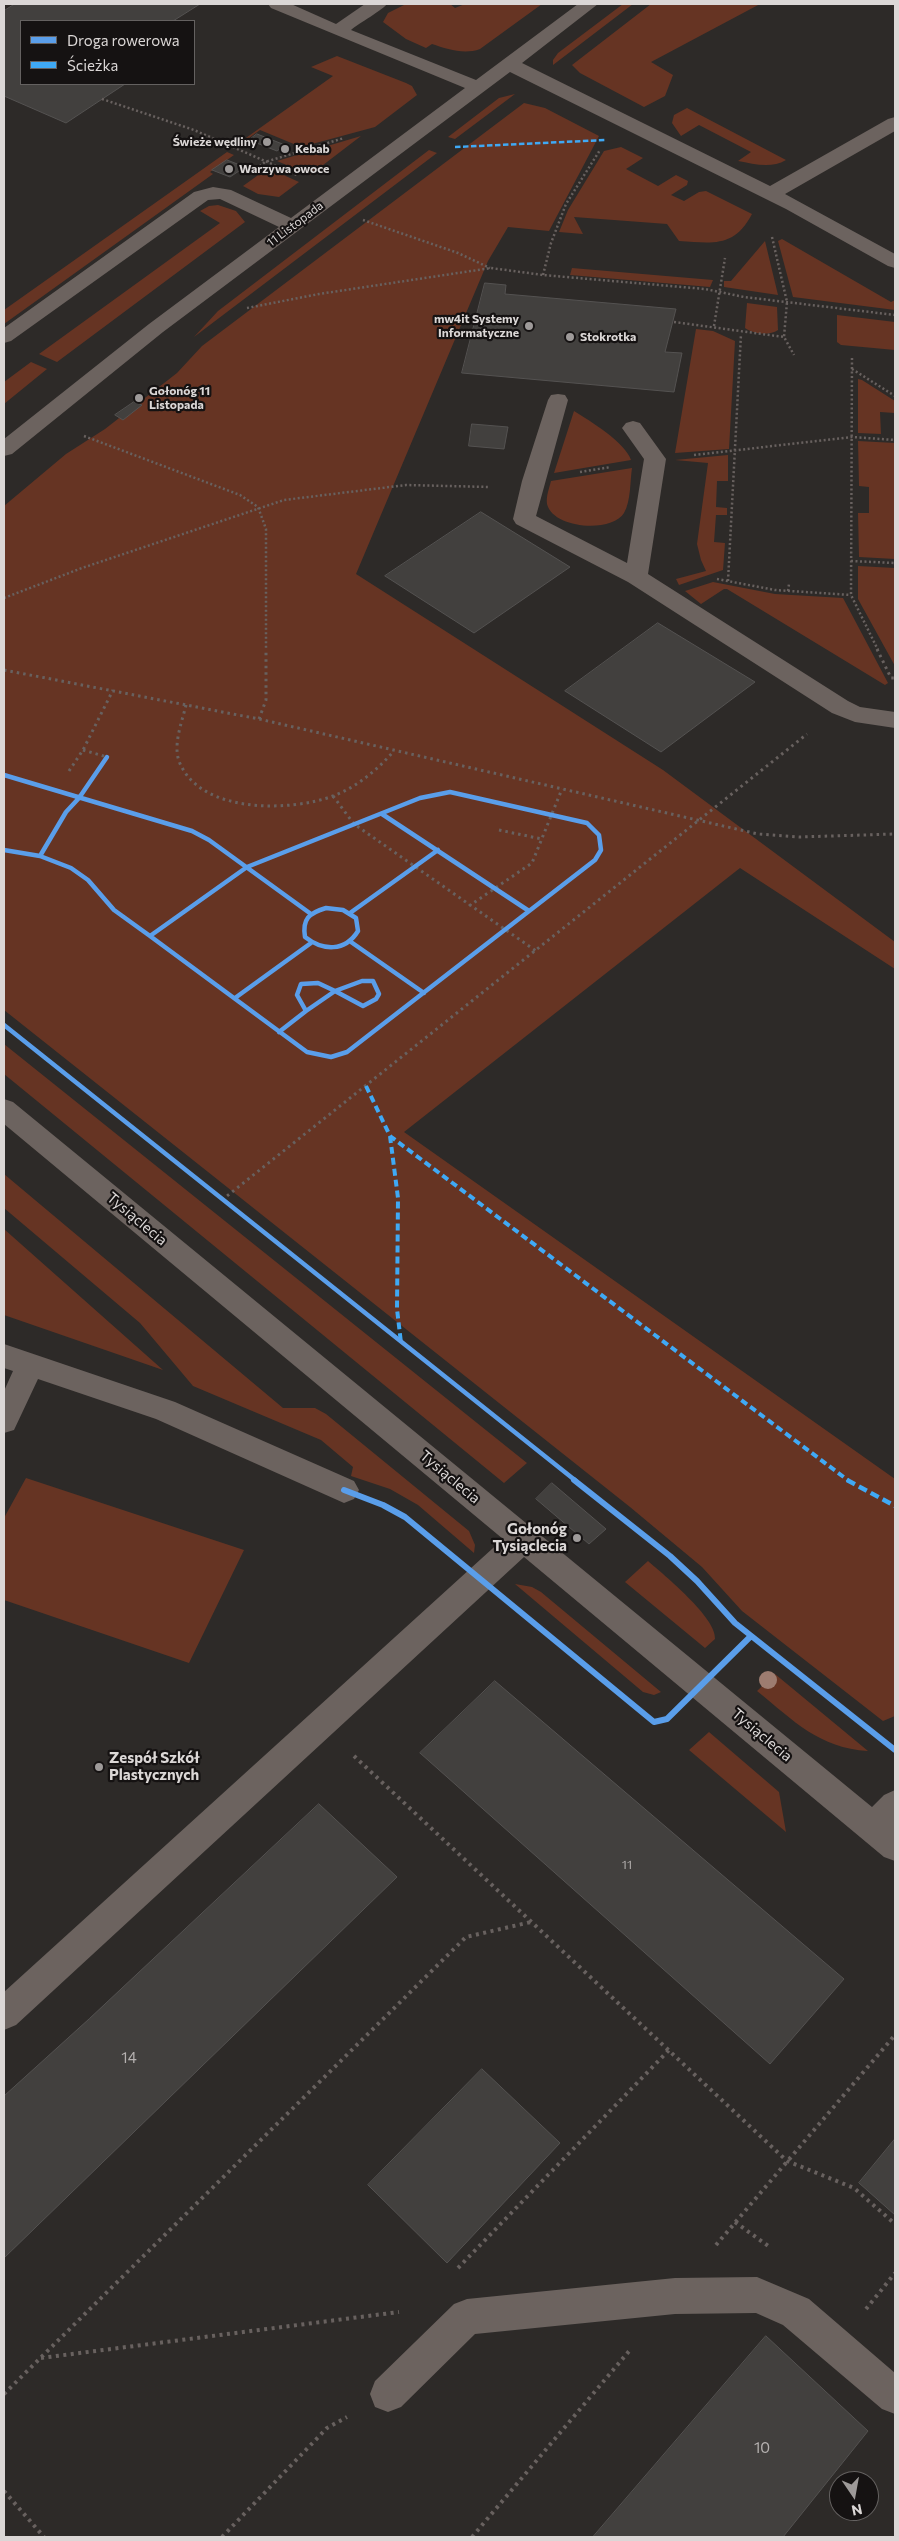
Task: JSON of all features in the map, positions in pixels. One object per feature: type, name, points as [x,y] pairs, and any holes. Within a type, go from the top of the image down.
[{"type":"street","points":[[277,4],[478,88]]},
{"type":"street","points":[[338,31],[364,11],[378,4]]},
{"type":"street","name":"11 Listopada","points":[[4,449],[156,328],[589,4]]},
{"type":"street","points":[[509,64],[771,194],[895,262]]},
{"type":"street","points":[[771,194],[895,123]]},
{"type":"street","points":[[4,337],[201,196],[213,193],[224,194],[293,226]]},
{"type":"street","points":[[558,400],[533,481],[524,519],[636,577],[840,707],[855,714],[895,720]]},
{"type":"street","points":[[633,428],[655,460],[636,577]]},
{"type":"street","name":"Tysiąclecia","points":[[4,1109],[884,1837]]},
{"type":"street","points":[[4,1356],[166,1410],[344,1490]]},
{"type":"street","points":[[4,1421],[30,1365]]},
{"type":"street","points":[[4,2014],[524,1539]]},
{"type":"street","points":[[884,1837],[895,1805]]},
{"type":"street","points":[[388,2394],[467,2317],[676,2296],[757,2295],[796,2312],[895,2396]]},
{"type":"path","points":[[102,99],[194,130],[302,177]]},
{"type":"path","points":[[543,275],[551,243],[566,204],[619,120]]},
{"type":"path","points":[[224,194],[266,162],[346,137]]},
{"type":"path","points":[[360,219],[458,253],[491,268]]},
{"type":"path","points":[[771,233],[787,302],[784,337],[794,354]]},
{"type":"path","points":[[714,326],[726,258]]},
{"type":"path","points":[[240,310],[328,292],[491,268],[543,275],[719,292],[895,315]]},
{"type":"path","points":[[674,322],[714,326],[741,334],[784,337]]},
{"type":"path","points":[[728,581],[741,334]]},
{"type":"path","points":[[852,358],[851,595],[891,678],[895,678]]},
{"type":"path","points":[[852,369],[895,396]]},
{"type":"path","points":[[84,436],[240,495],[258,507],[266,529],[267,635],[266,700],[259,719]]},
{"type":"path","points":[[852,437],[895,440]]},
{"type":"path","points":[[4,598],[43,582],[258,507],[284,500],[406,484],[423,484]]},
{"type":"path","points":[[851,561],[895,563]]},
{"type":"path","points":[[664,595],[711,578],[788,591],[851,595]]},
{"type":"path","points":[[788,591],[789,584]]},
{"type":"path","points":[[4,670],[259,719],[758,834],[799,837],[895,834]]},
{"type":"path","points":[[69,771],[83,750],[113,690]]},
{"type":"path","points":[[186,705],[178,743],[178,758],[184,774],[193,785],[214,795],[260,806],[292,806],[333,796],[372,774],[394,751]]},
{"type":"path","points":[[222,1200],[840,707]]},
{"type":"path","points":[[83,750],[107,757],[102,765]]},
{"type":"path","points":[[469,906],[532,863],[562,790]]},
{"type":"path","points":[[333,796],[354,824],[414,868],[536,951]]},
{"type":"path","points":[[544,812],[562,817]]},
{"type":"path","points":[[346,828],[364,821]]},
{"type":"path","points":[[496,839],[499,830],[542,839]]},
{"type":"path","points":[[406,874],[422,862]]},
{"type":"path","points":[[488,884],[501,893]]},
{"type":"path","points":[[498,936],[514,924]]},
{"type":"path","points":[[320,1725],[788,2161],[854,2188],[895,2224]]},
{"type":"path","points":[[4,2394],[466,1937],[531,1922]]},
{"type":"path","points":[[472,2537],[895,2035]]},
{"type":"path","points":[[452,2275],[669,2050]]},
{"type":"path","points":[[862,2314],[895,2273]]},
{"type":"path","points":[[40,2358],[418,2310],[467,2317]]},
{"type":"path","points":[[222,2537],[327,2428],[388,2394]]},
{"type":"path","points":[[4,2491],[44,2537]]},
{"type":"shaded area","points":[[406,4],[450,4],[455,8],[465,4],[542,4],[480,49],[456,51],[432,44],[426,48],[406,39],[383,22],[388,13]]},
{"type":"shaded area","points":[[623,4],[633,4],[553,65],[553,60],[558,53]]},
{"type":"shaded area","points":[[651,4],[760,4],[651,62],[673,75],[665,96],[644,107],[580,73],[572,65]]},
{"type":"shaded area","points":[[337,56],[406,83],[412,86],[417,95],[375,127],[301,147],[260,130],[238,146],[236,145],[333,76],[311,67]]},
{"type":"shaded area","points":[[515,94],[455,139],[448,137],[499,98]]},
{"type":"shaded area","points":[[524,103],[545,108],[599,136],[549,231],[508,227],[488,261],[356,574],[663,770],[895,942],[895,969],[740,868],[404,1132],[895,1479],[895,1716],[883,1721],[742,1611],[702,1567],[630,1507],[4,1010],[4,506],[66,454],[105,429],[177,373],[202,346]]},
{"type":"shaded area","points":[[687,108],[786,160],[768,165],[738,161],[751,152],[699,125],[681,136],[672,123],[674,115]]},
{"type":"shaded area","points":[[361,136],[310,175],[277,161]]},
{"type":"shaded area","points":[[621,147],[643,158],[626,169],[658,186],[676,175],[688,181],[687,185],[671,195],[684,201],[699,192],[706,191],[752,214],[738,233],[722,241],[712,242],[679,241],[667,224],[574,217],[583,234],[559,232],[568,210],[604,151]]},
{"type":"shaded area","points":[[429,150],[437,153],[194,337],[218,311]]},
{"type":"shaded area","points":[[227,152],[234,155],[210,172],[213,174],[4,324],[4,310]]},
{"type":"shaded area","points":[[268,168],[299,182],[279,197],[258,194],[243,186]]},
{"type":"shaded area","points":[[218,205],[236,211],[245,222],[57,362],[39,354],[220,223],[200,211],[209,206]]},
{"type":"shaded area","points":[[782,239],[891,302],[895,300],[895,310],[793,297],[778,241]]},
{"type":"shaded area","points":[[765,241],[778,295],[724,287],[724,281],[731,281]]},
{"type":"shaded area","points":[[572,268],[713,280],[710,287],[570,275]]},
{"type":"shaded area","points":[[747,303],[777,307],[778,330],[761,334],[745,328]]},
{"type":"shaded area","points":[[837,315],[895,322],[895,350],[841,345],[837,342]]},
{"type":"shaded area","points":[[696,329],[713,331],[735,341],[729,449],[675,453]]},
{"type":"shaded area","points":[[31,362],[47,369],[4,404],[4,382]]},
{"type":"shaded area","points":[[858,379],[895,401],[895,413],[880,412],[881,434],[858,433]]},
{"type":"shaded area","points":[[574,411],[615,439],[631,460],[554,473]]},
{"type":"shaded area","points":[[858,441],[895,443],[895,559],[859,557],[858,513],[869,513],[869,487],[859,486]]},
{"type":"shaded area","points":[[728,455],[728,481],[717,481],[716,507],[727,508],[727,515],[716,515],[714,542],[725,543],[723,570],[679,585],[676,579],[706,571],[697,544],[708,463],[675,460]]},
{"type":"shaded area","points":[[632,468],[629,497],[624,513],[608,524],[596,526],[571,523],[560,519],[547,504],[547,495],[551,481]]},
{"type":"shaded area","points":[[858,566],[895,568],[895,666],[858,599]]},
{"type":"shaded area","points":[[713,582],[775,594],[843,598],[888,683],[885,685],[727,589],[701,604],[685,591]]},
{"type":"shaded area","points":[[4,1044],[527,1463],[504,1483],[4,1074]]},
{"type":"shaded area","points":[[4,1174],[283,1408],[315,1408],[326,1414],[469,1531],[475,1545],[474,1553],[418,1505],[390,1489],[351,1476],[353,1467],[321,1440],[193,1386],[140,1323],[4,1208]]},
{"type":"shaded area","points":[[4,1229],[163,1370],[4,1315]]},
{"type":"shaded area","points":[[26,1478],[244,1550],[189,1663],[4,1600],[4,1518]]},
{"type":"shaded area","points":[[648,1561],[677,1586],[708,1620],[715,1639],[705,1648],[625,1582]]},
{"type":"shaded area","points":[[515,1584],[532,1587],[541,1592],[661,1692],[654,1695],[643,1692]]},
{"type":"shaded area","points":[[775,1674],[868,1751],[835,1745],[821,1739],[795,1722],[757,1691]]},
{"type":"shaded area","points":[[709,1732],[779,1792],[786,1832],[689,1750]]},
{"type":"building","points":[[15,4],[200,4],[175,20],[20,20],[20,85],[123,85],[66,123],[4,96],[4,11]]},
{"type":"building","name":"Świeże wędliny","points":[[257,134],[285,145],[277,151],[249,140]]},
{"type":"building","name":"Warzywa owoce","points":[[227,160],[245,167],[230,177],[212,170]]},
{"type":"building","name":"Stokrotka","points":[[485,283],[506,285],[505,294],[676,309],[665,352],[682,353],[674,392],[462,373]]},
{"type":"building","points":[[134,402],[142,405],[123,420],[115,415]]},
{"type":"building","points":[[472,424],[508,427],[504,449],[469,446]]},
{"type":"building","points":[[481,512],[570,567],[474,633],[385,576]]},
{"type":"building","points":[[658,623],[755,682],[661,752],[565,691]]},
{"type":"building","points":[[552,1483],[606,1529],[589,1544],[536,1499]]},
{"type":"building","points":[[495,1681],[844,1979],[770,2064],[420,1753]]},
{"type":"building","points":[[319,1804],[397,1877],[4,2258],[4,2096]]},
{"type":"building","points":[[482,2069],[560,2143],[447,2263],[368,2185]]},
{"type":"building","points":[[895,2139],[895,2215],[859,2183]]},
{"type":"building","points":[[766,2336],[868,2431],[836,2471],[829,2471],[829,2480],[783,2537],[593,2537]]},
{"type":"marked path","points":[[455,147],[606,140]]},
{"type":"marked path","points":[[366,1086],[390,1136],[839,1475],[895,1506]]},
{"type":"marked path","points":[[390,1136],[398,1198],[397,1309],[401,1343]]},
{"type":"cycle path","points":[[40,856],[66,812],[79,798],[107,757]]},
{"type":"cycle path","points":[[4,775],[192,831],[209,840],[311,914]]},
{"type":"cycle path","points":[[450,792],[587,823],[597,831],[601,840],[601,850],[595,860],[353,1049],[342,1055],[331,1057],[307,1052],[150,936],[247,867],[420,798],[450,792]]},
{"type":"cycle path","points":[[382,814],[529,911]]},
{"type":"cycle path","points":[[4,850],[40,856],[71,868],[88,880],[114,910],[150,936]]},
{"type":"cycle path","points":[[350,913],[438,850]]},
{"type":"cycle path","points":[[326,908],[343,910],[356,918],[358,931],[354,938],[341,947],[326,947],[311,942],[305,937],[303,925],[307,919],[312,914],[326,908]]},
{"type":"cycle path","points":[[351,942],[424,993]]},
{"type":"cycle path","points":[[235,998],[311,943]]},
{"type":"cycle path","points":[[279,1032],[299,1016],[311,1007],[324,998],[337,990],[350,984],[373,981],[379,994],[376,999],[363,1006],[347,1000],[340,995],[333,990],[318,983],[301,984],[297,995],[298,999],[304,1009],[307,1012]]},
{"type":"cycle path","points":[[4,1025],[670,1556],[697,1581],[735,1623],[895,1750]]},
{"type":"cycle path","points":[[344,1490],[383,1505],[405,1517],[654,1722],[667,1719],[751,1636]]},
{"type":"place","name":"Świeże wędliny","points":[[267,142]]},
{"type":"place","name":"Kebab","points":[[285,149]]},
{"type":"place","name":"Warzywa owoce","points":[[229,169]]},
{"type":"place","name":"mw4it Systemy Informatyczne","points":[[529,326]]},
{"type":"place","name":"Stokrotka","points":[[570,337]]},
{"type":"place","name":"Gołonóg 11 Listopada","points":[[139,398]]},
{"type":"place","name":"Gołonóg Tysiąclecia","points":[[577,1538]]},
{"type":"place","name":"Zespół Szkół Plastycznych","points":[[99,1767]]}]
